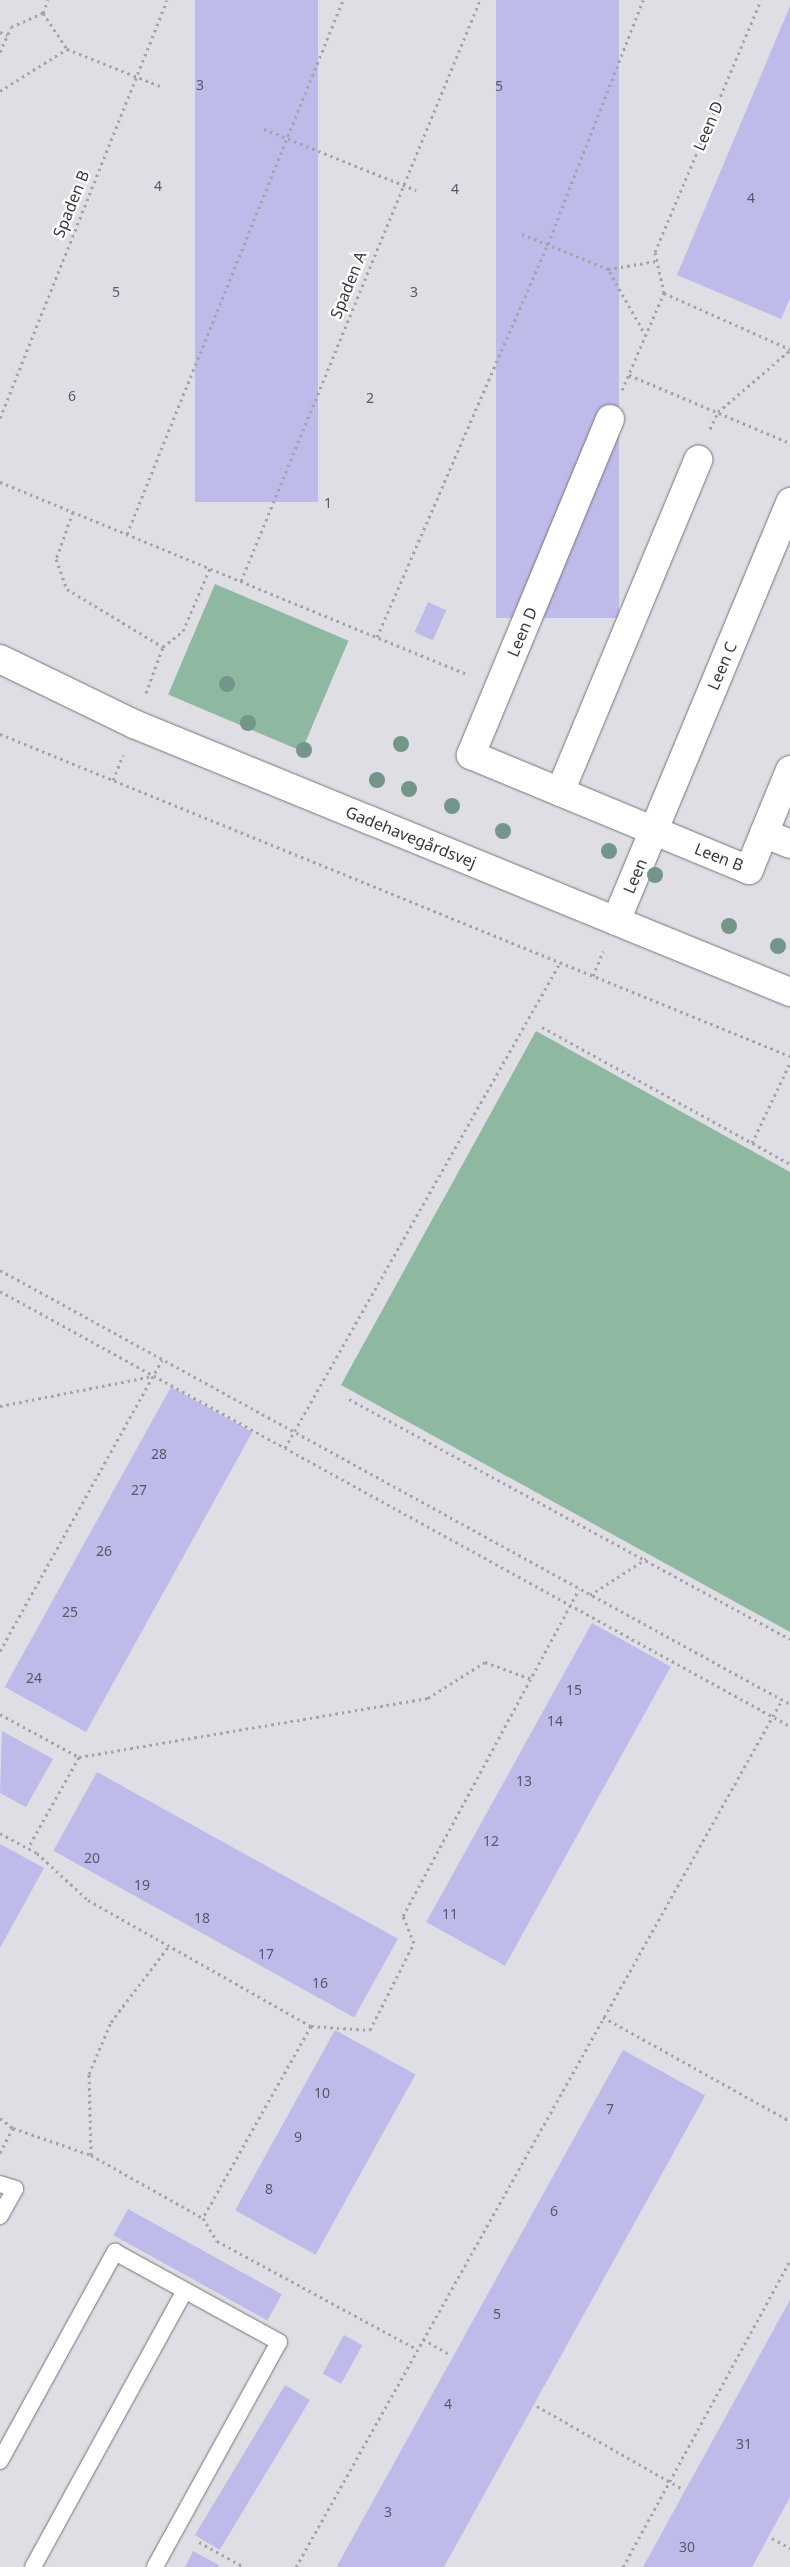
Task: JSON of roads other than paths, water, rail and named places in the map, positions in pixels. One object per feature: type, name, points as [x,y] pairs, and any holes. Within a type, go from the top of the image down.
[{"type":"street","name":"Leen D","points":[[610,419],[471,755],[654,830]]},
{"type":"street","points":[[560,792],[698,460]]},
{"type":"street","name":"Leen C","points":[[654,830],[790,502]]},
{"type":"street","name":"Gadehavegårdsvej","points":[[0,660],[33,678],[134,724],[790,992]]},
{"type":"street","name":"Gadehavegårdsvej","points":[[0,668],[33,678]]},
{"type":"street","name":"Leen B","points":[[654,830],[749,870],[790,770]]},
{"type":"street","name":"Leen","points":[[616,921],[654,830]]},
{"type":"street","points":[[764,833],[790,844]]},
{"type":"lane","points":[[0,2184],[15,2189],[0,2216]]},
{"type":"lane","points":[[0,2461],[115,2252],[279,2342],[155,2567]]},
{"type":"lane","points":[[33,2567],[185,2291]]}]
